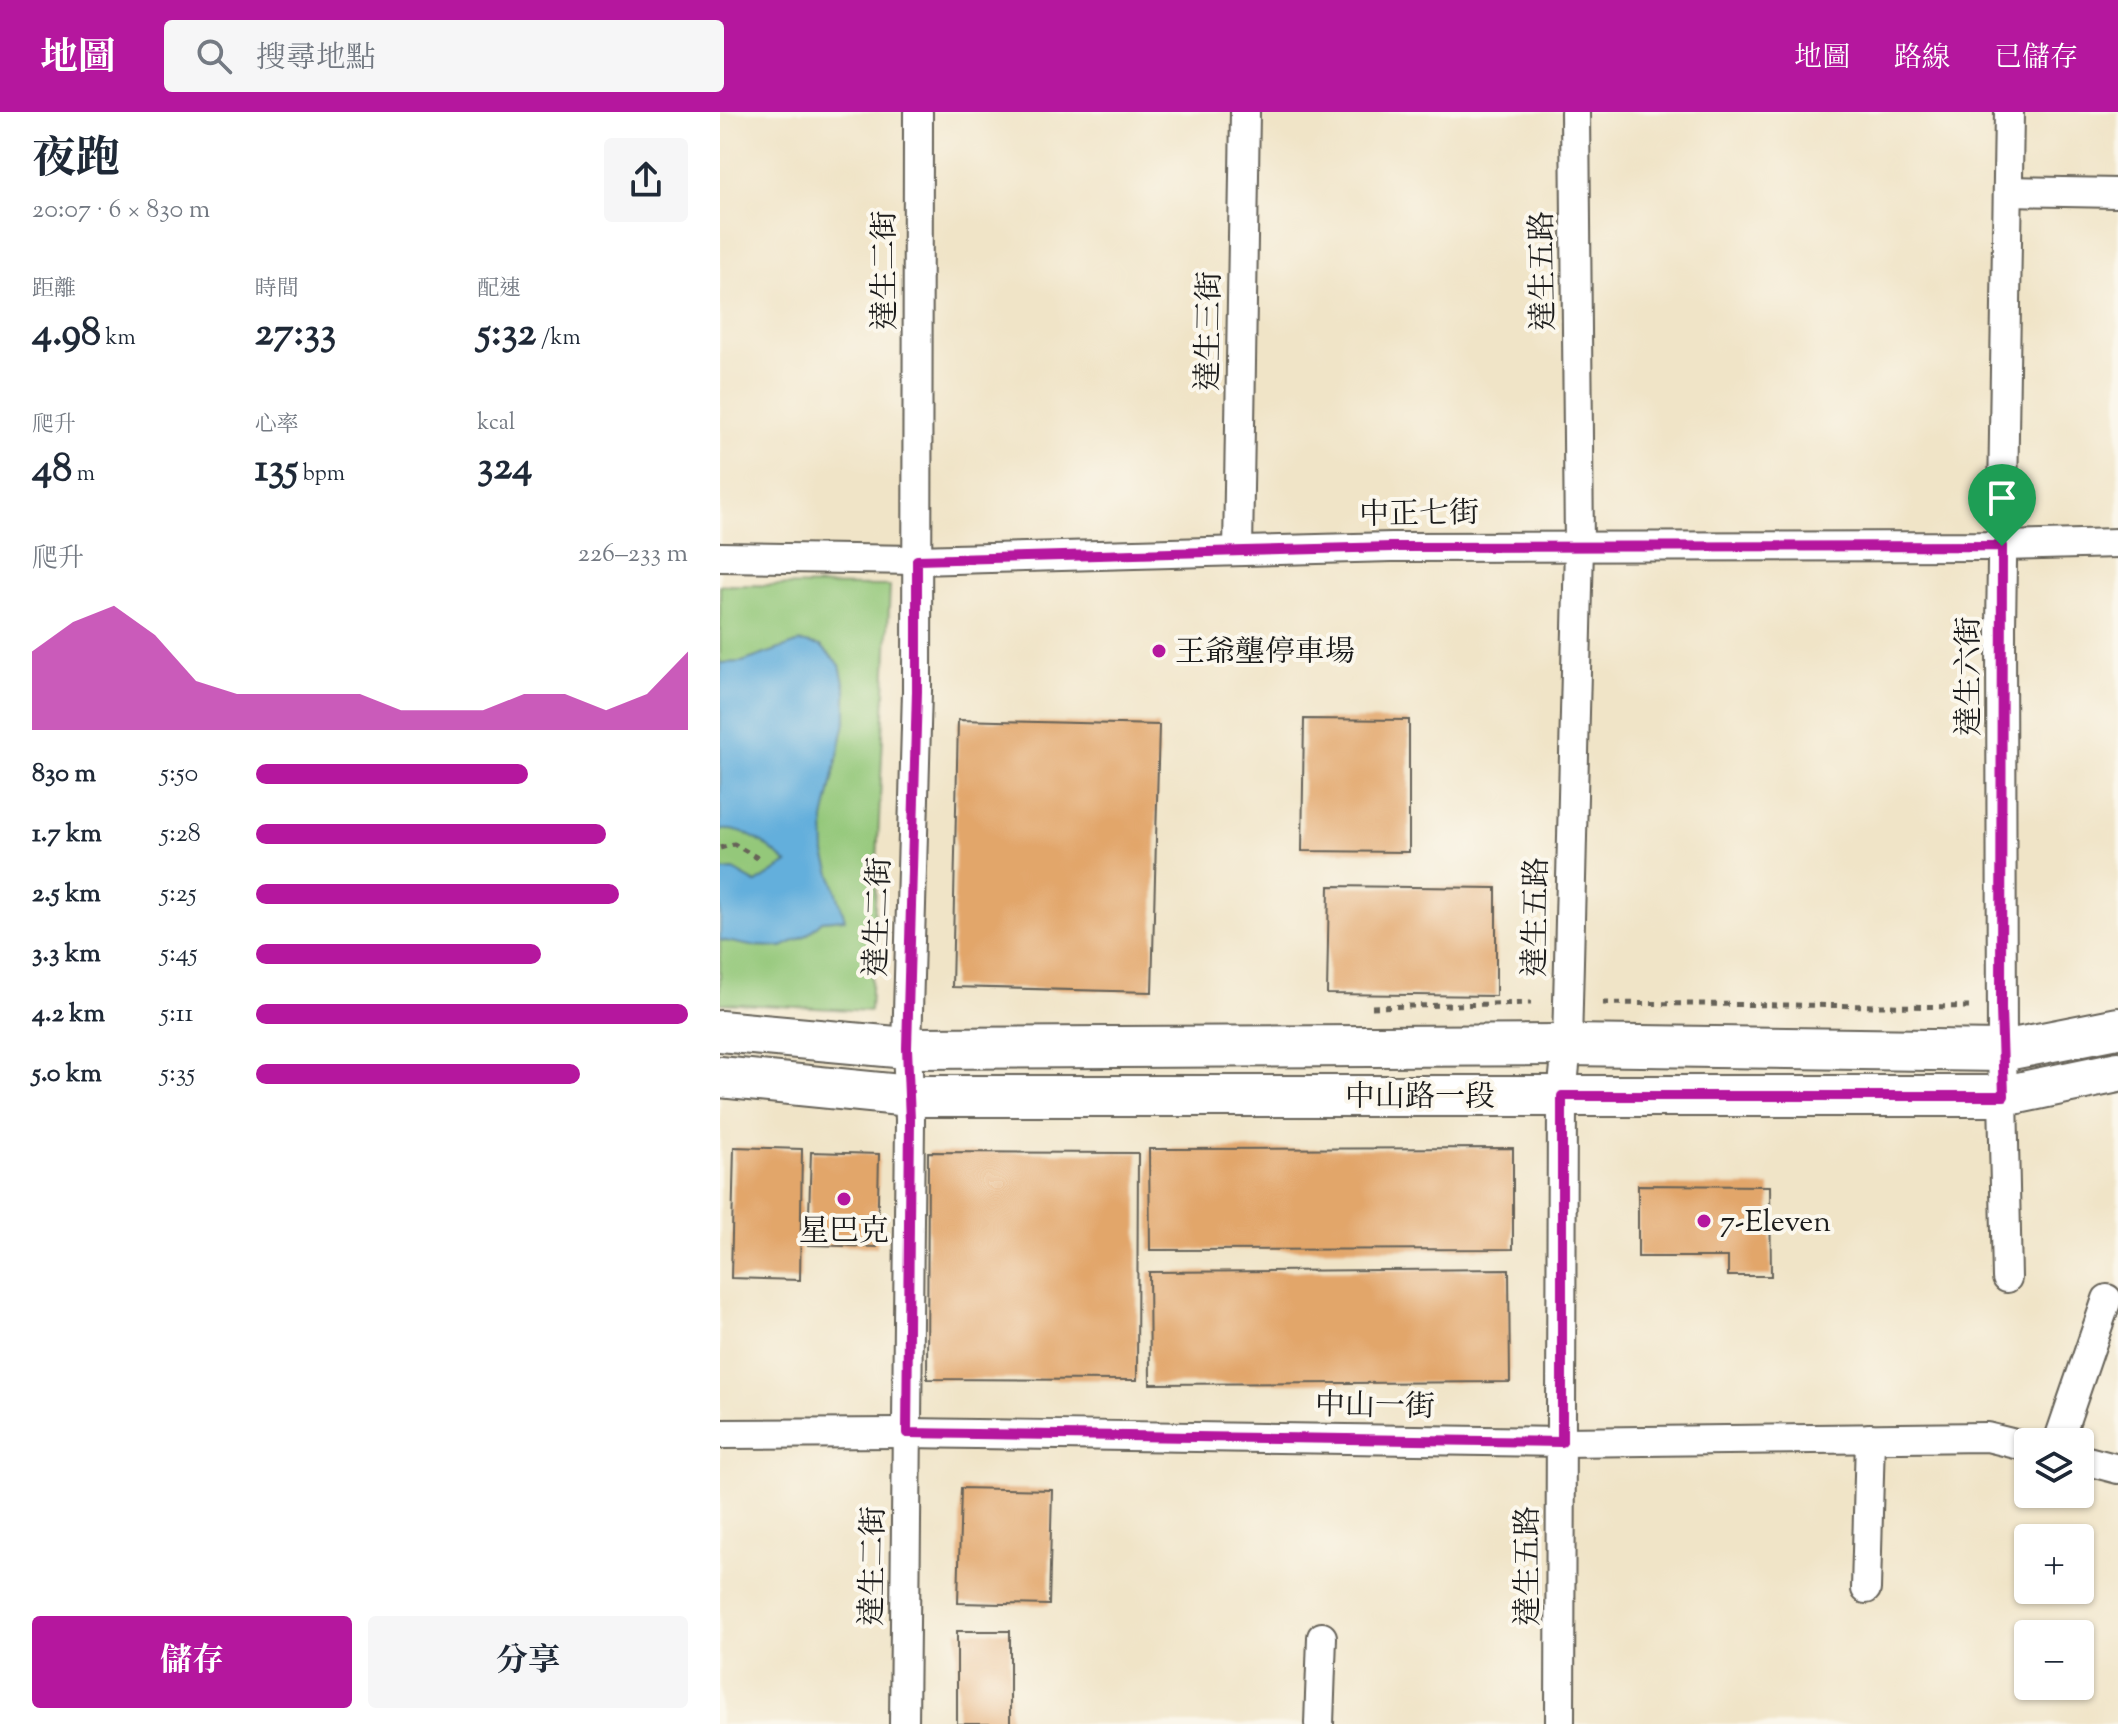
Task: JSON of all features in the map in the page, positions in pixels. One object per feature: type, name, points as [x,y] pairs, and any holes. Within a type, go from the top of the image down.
[{"type":"street","name":"達生二街","points":[[904,1724],[910,1096],[907,1048],[917,691],[918,112]]},
{"type":"street","name":"達生三街","points":[[1238,551],[1245,112]]},
{"type":"street","name":"達生五路","points":[[1560,1724],[1562,1096],[1567,1045],[1579,546],[1575,112]]},
{"type":"street","name":"達生六街","points":[[2007,1278],[2002,1051],[2002,546],[2009,112]]},
{"type":"street","points":[[2008,191],[2118,193]]},
{"type":"street","name":"中正七街","points":[[720,557],[917,560],[1392,547],[2118,543]]},
{"type":"street","name":"中山路一段","points":[[720,1031],[907,1048],[1567,1045],[2002,1051],[2118,1028]]},
{"type":"street","name":"中山路一段","points":[[720,1077],[910,1096],[2004,1096],[2118,1072]]},
{"type":"street","points":[[2063,1428],[2107,1299]]},
{"type":"street","name":"中山一街","points":[[720,1434],[907,1433],[1562,1442],[1987,1437],[2014,1444]]},
{"type":"street","points":[[1866,1589],[1870,1438]]},
{"type":"street","points":[[2094,1463],[2118,1469]]},
{"type":"street","points":[[1319,1724],[1322,1637]]},
{"type":"path","points":[[720,848],[734,844],[761,860]]},
{"type":"path","points":[[1603,1003],[1973,1007]]},
{"type":"green space","points":[[720,585],[890,586],[870,1011],[720,1003]]},
{"type":"water","points":[[800,642],[821,646],[840,665],[846,691],[846,718],[824,820],[825,854],[845,919],[822,921],[807,935],[782,947],[751,946],[720,940],[720,871],[733,870],[756,883],[787,863],[748,835],[720,830],[720,663],[742,662]]},
{"type":"building","points":[[1304,719],[1409,720],[1409,852],[1302,851]]},
{"type":"building","points":[[958,720],[1159,725],[1152,992],[952,987]]},
{"type":"building","points":[[1329,886],[1496,888],[1496,996],[1327,994]]},
{"type":"building","points":[[734,1147],[802,1149],[800,1280],[731,1278]]},
{"type":"building","points":[[1513,1148],[1513,1249],[1150,1250],[1149,1149]]},
{"type":"building","name":"星巴克","points":[[811,1152],[879,1154],[877,1247],[808,1245]]},
{"type":"building","points":[[928,1152],[1138,1153],[1137,1380],[927,1379]]},
{"type":"building","name":"7-Eleven","points":[[1638,1185],[1770,1186],[1771,1276],[1728,1276],[1728,1257],[1638,1257]]},
{"type":"building","points":[[1509,1269],[1510,1382],[1150,1384],[1149,1272]]},
{"type":"building","points":[[961,1488],[1052,1490],[1049,1605],[958,1603]]},
{"type":"building","points":[[957,1631],[1010,1631],[1010,1724],[957,1724]]},
{"type":"place","name":"王爺壟停車場","points":[[1159,651]]},
{"type":"place","name":"星巴克","points":[[844,1199]]},
{"type":"place","name":"7-Eleven","points":[[1704,1221]]},
{"type":"route","points":[[2002,546],[2001,1009],[2004,1096],[1562,1096],[1562,1442],[907,1433],[910,1096],[907,1048],[917,691],[917,560],[1392,547],[2002,546]]}]
